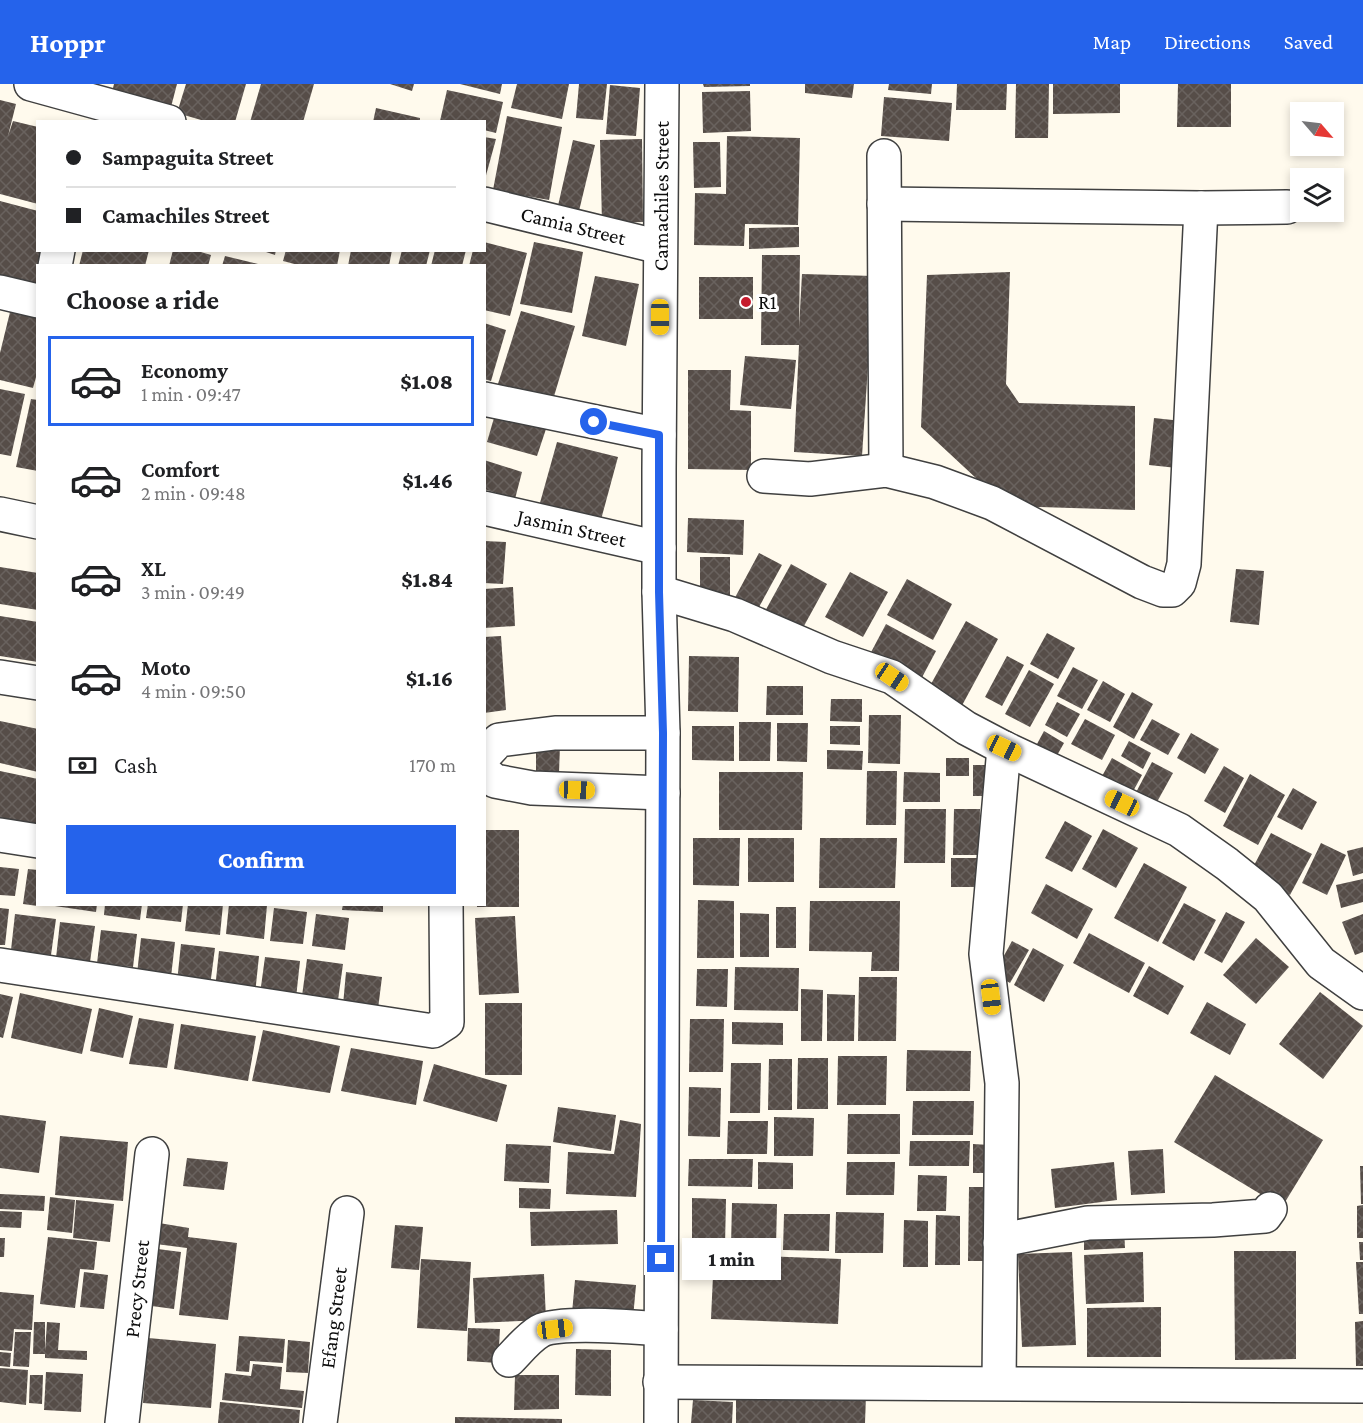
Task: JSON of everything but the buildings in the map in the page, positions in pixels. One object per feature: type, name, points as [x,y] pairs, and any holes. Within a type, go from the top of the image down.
[{"type":"street","points":[[31,84],[161,120]]},
{"type":"street","name":"Camachiles Street","points":[[661,1423],[663,733],[659,592],[659,435],[662,84]]},
{"type":"street","points":[[884,156],[886,470]]},
{"type":"street","name":"Camia Street","points":[[486,204],[660,246]]},
{"type":"street","points":[[884,204],[1287,207]]},
{"type":"street","points":[[764,476],[810,479],[886,470],[935,482],[992,503],[1142,582],[1163,590],[1172,590],[1179,583],[1184,564],[1201,208]]},
{"type":"street","points":[[0,292],[36,301]]},
{"type":"street","points":[[486,399],[659,435]]},
{"type":"street","points":[[0,492],[36,500]]},
{"type":"street","name":"Jasmin Street","points":[[486,508],[659,548]]},
{"type":"street","points":[[0,514],[36,522]]},
{"type":"street","points":[[659,592],[735,615],[832,657],[892,677],[966,728],[1179,830],[1268,897],[1321,963],[1363,993]]},
{"type":"street","points":[[0,677],[36,683]]},
{"type":"street","points":[[486,754],[499,740],[555,733],[663,733]]},
{"type":"street","points":[[999,1383],[1002,1083],[986,954],[1004,748]]},
{"type":"street","points":[[486,774],[495,781],[532,788],[663,793]]},
{"type":"street","points":[[0,835],[36,841]]},
{"type":"street","points":[[0,965],[433,1031],[447,1022],[446,906]]},
{"type":"street","name":"Precy Street","points":[[122,1423],[152,1154]]},
{"type":"street","points":[[1000,1243],[1012,1238],[1088,1224],[1265,1216],[1270,1209]]},
{"type":"street","name":"Efang Street","points":[[320,1423],[347,1213]]},
{"type":"street","points":[[509,1359],[542,1330],[605,1326],[661,1329]]},
{"type":"street","points":[[660,1382],[1363,1386]]},
{"type":"place","name":"R1","points":[[746,302]]},
{"type":"route","points":[[594,422],[659,435],[659,592],[663,733],[661,1259]]}]
